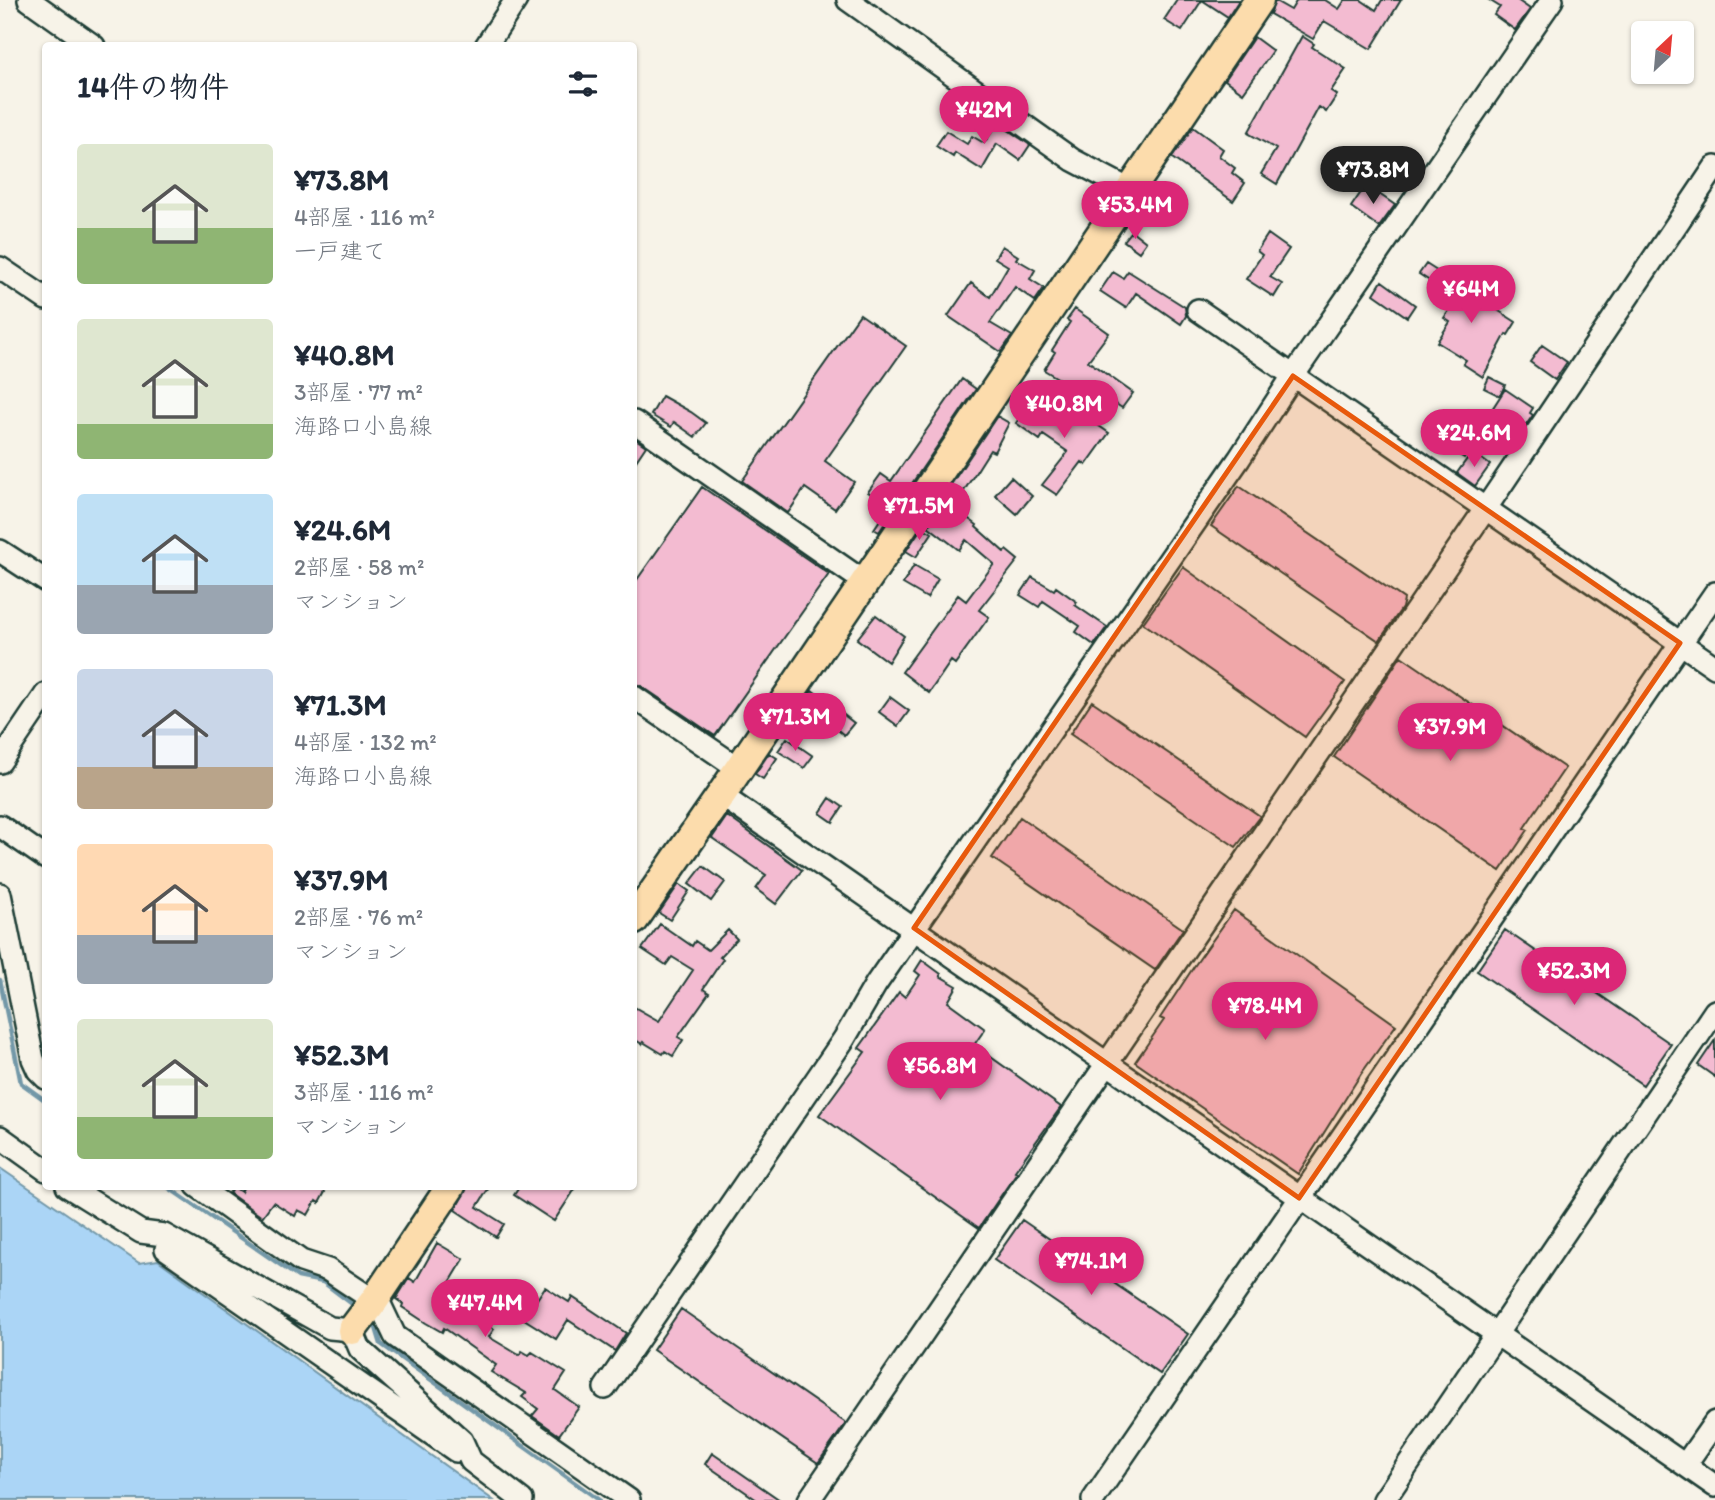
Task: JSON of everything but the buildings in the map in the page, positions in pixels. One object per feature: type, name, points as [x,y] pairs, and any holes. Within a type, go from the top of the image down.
[{"type":"main road","points":[[637,916],[1258,0]]},
{"type":"main road","points":[[367,1312],[448,1190]]},
{"type":"street","points":[[29,0],[88,42]]},
{"type":"street","points":[[489,42],[516,0]]},
{"type":"street","points":[[848,0],[1073,160],[1130,190]]},
{"type":"street","points":[[605,1388],[844,1040],[876,984],[914,928],[1231,471],[1293,376],[1552,0]]},
{"type":"street","points":[[809,1500],[1486,508],[1715,167]]},
{"type":"street","points":[[0,268],[42,296]]},
{"type":"street","points":[[1198,310],[1715,667]]},
{"type":"street","points":[[637,424],[863,582]]},
{"type":"street","points":[[0,551],[42,578]]},
{"type":"street","points":[[1093,1500],[1715,593]]},
{"type":"street","points":[[637,699],[738,768]]},
{"type":"street","points":[[0,762],[42,700]]},
{"type":"street","points":[[721,795],[1715,1486]]},
{"type":"street","points":[[0,827],[42,855]]},
{"type":"street","points":[[0,894],[33,1059],[42,1074]]},
{"type":"street","points":[[1384,1500],[1715,1011]]},
{"type":"street","points":[[0,1137],[42,1168]]},
{"type":"street","points":[[0,1155],[16,1164],[42,1169]]},
{"type":"street","points":[[73,1190],[141,1232],[471,1461],[522,1500]]},
{"type":"street","points":[[203,1190],[301,1261],[328,1270],[364,1294],[367,1312],[360,1349],[462,1441],[471,1461]]},
{"type":"street","points":[[141,1232],[164,1235],[330,1328],[367,1312]]},
{"type":"street","points":[[367,1312],[395,1336],[629,1500]]},
{"type":"street","points":[[1685,1465],[1715,1422]]},
{"type":"highlighted area","points":[[1293,376],[1680,643],[1299,1198],[914,928]]},
{"type":"water","points":[[0,1168],[139,1263],[158,1260],[493,1500],[0,1500]]},
{"type":"waterway","points":[[0,980],[21,1083],[42,1098]]},
{"type":"waterway","points":[[172,1190],[298,1277],[323,1282],[356,1307]]},
{"type":"waterway","points":[[374,1321],[381,1344],[599,1500]]}]
